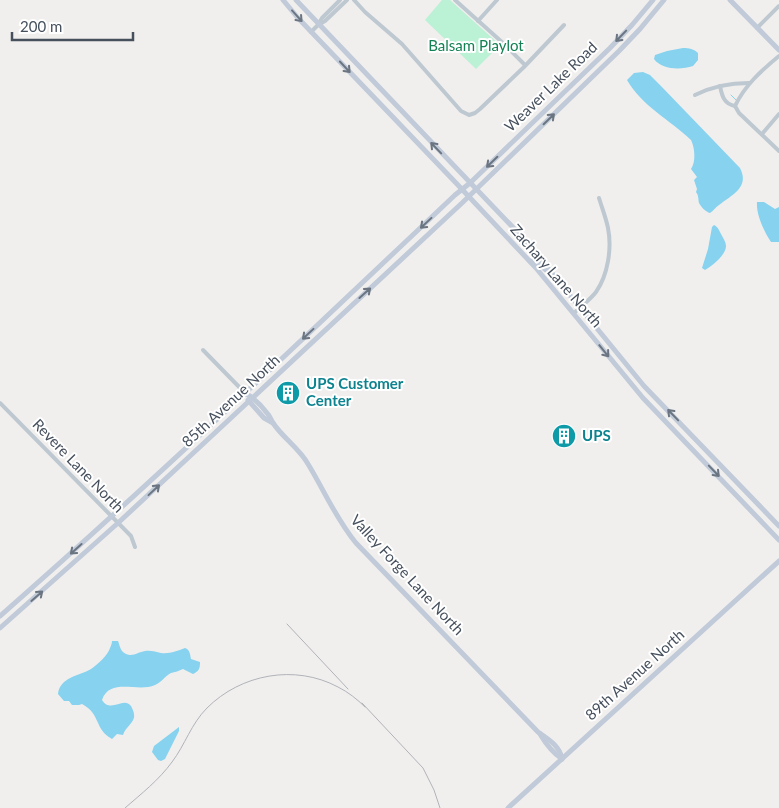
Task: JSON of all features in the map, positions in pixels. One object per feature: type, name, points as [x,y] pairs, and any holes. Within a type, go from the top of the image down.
[{"type":"main road","name":"Zachary Lane North","points":[[282,0],[530,262],[643,398],[779,540]]},
{"type":"main road","name":"Zachary Lane North","points":[[296,0],[524,239],[644,386],[779,526]]},
{"type":"main road","name":"Weaver Lake Road","points":[[462,190],[610,48],[653,0]]},
{"type":"main road","name":"Weaver Lake Road","points":[[476,190],[640,30],[664,0]]},
{"type":"main road","points":[[730,0],[779,50]]},
{"type":"main road","name":"85th Avenue North","points":[[0,616],[112,517],[462,190]]},
{"type":"main road","name":"85th Avenue North","points":[[0,628],[118,523],[476,190]]},
{"type":"main road","points":[[530,262],[535,261],[559,282]]},
{"type":"main road","name":"Valley Forge Lane North","points":[[244,393],[268,414],[273,424],[308,463],[339,519],[356,543],[538,732],[557,756],[562,759]]},
{"type":"main road","name":"89th Avenue North","points":[[508,808],[779,561]]},
{"type":"street","points":[[311,32],[340,0]]},
{"type":"street","points":[[318,25],[325,21],[347,0]]},
{"type":"street","points":[[354,0],[402,44],[461,111],[470,115],[480,109],[564,25]]},
{"type":"street","points":[[454,0],[525,65]]},
{"type":"street","points":[[478,21],[497,0]]},
{"type":"street","points":[[758,28],[779,6]]},
{"type":"street","points":[[735,106],[749,83],[779,56]]},
{"type":"street","points":[[695,94],[720,86],[749,83]]},
{"type":"street","points":[[720,86],[722,96],[726,101],[730,105],[735,106],[739,113],[779,151]]},
{"type":"street","points":[[762,134],[779,114]]},
{"type":"street","points":[[574,313],[597,290],[604,277],[608,259],[610,245],[608,228],[599,198]]},
{"type":"street","name":"Valley Forge Lane North","points":[[203,350],[244,393]]},
{"type":"street","name":"Revere Lane North","points":[[0,403],[131,536],[135,547]]},
{"type":"green space","name":"Balsam Playlot","points":[[442,0],[450,0],[500,45],[476,69],[425,20]]},
{"type":"water","points":[[683,48],[691,49],[698,53],[698,60],[693,66],[672,68],[657,63],[654,59],[655,55]]},
{"type":"water","points":[[643,72],[650,75],[740,168],[743,180],[738,190],[710,213],[700,205],[696,192],[694,180],[697,177],[691,169],[694,163],[694,155],[691,140],[640,98],[627,80],[634,73]]},
{"type":"water","points":[[757,202],[764,202],[775,209],[779,207],[779,242],[771,242],[766,233],[759,217]]},
{"type":"water","points":[[714,225],[726,245],[724,253],[705,270],[702,268]]},
{"type":"water","points":[[112,641],[118,641],[122,651],[129,655],[147,651],[167,653],[185,648],[189,651],[191,659],[200,662],[200,666],[199,670],[193,674],[183,669],[171,673],[155,685],[148,687],[118,687],[106,693],[102,700],[106,704],[128,703],[134,713],[133,720],[123,735],[117,734],[112,739],[102,731],[88,708],[82,704],[72,705],[69,701],[64,701],[58,694],[59,688],[66,680],[91,669],[102,660],[109,651]]},
{"type":"water","points":[[179,727],[179,731],[165,759],[158,760],[152,752],[154,746]]},
{"type":"waterway","points":[[731,95],[737,101]]},
{"type":"railway","points":[[287,624],[348,689]]},
{"type":"railway","points":[[125,808],[167,769],[201,714],[221,696],[252,680],[269,676],[287,675],[321,680],[345,691],[365,707]]},
{"type":"railway","points":[[362,703],[423,768],[434,790],[440,808]]},
{"type":"place","name":"UPS Customer Center","points":[[288,393]]},
{"type":"place","name":"UPS","points":[[564,436]]}]
